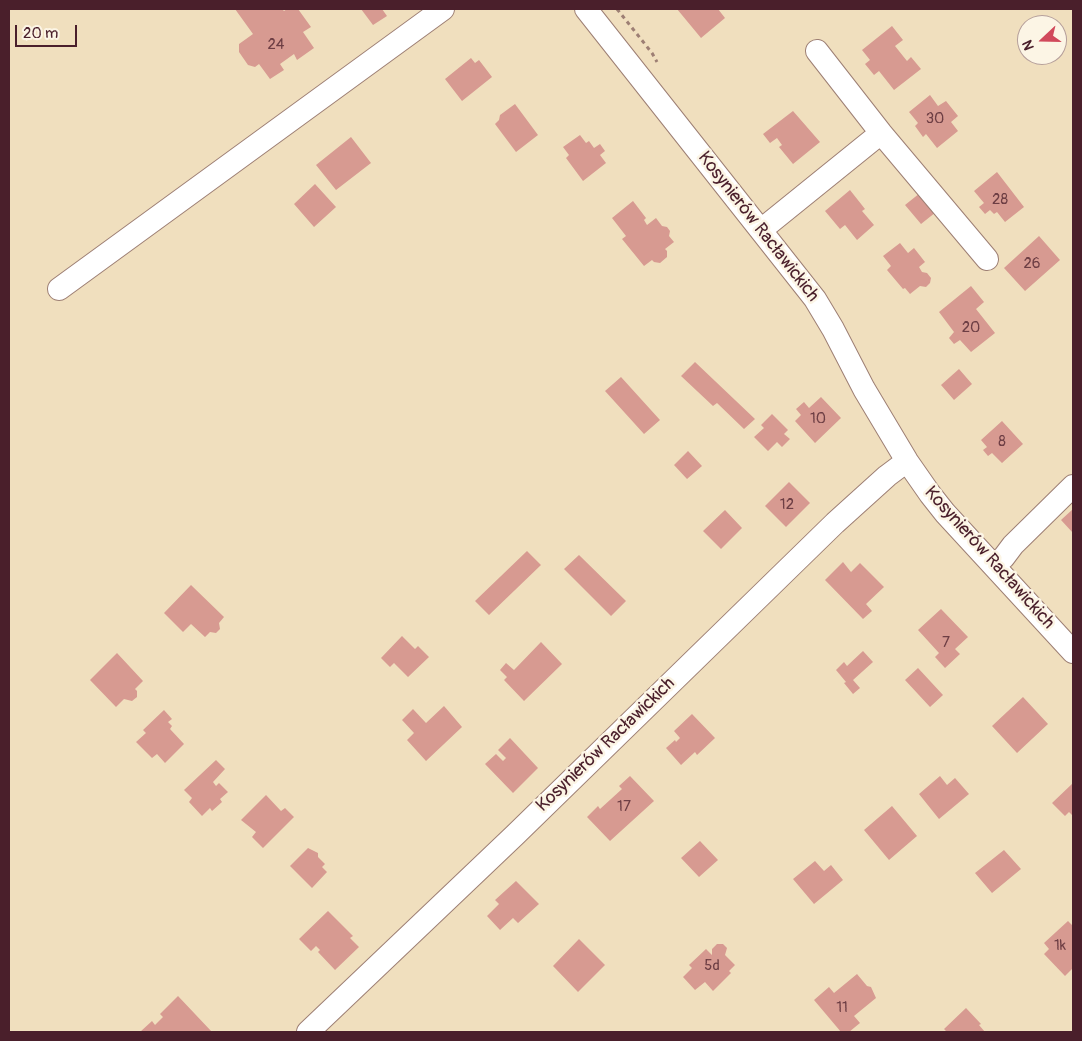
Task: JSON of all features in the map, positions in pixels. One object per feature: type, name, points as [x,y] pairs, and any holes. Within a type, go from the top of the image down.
[{"type":"street","points":[[59,289],[443,9]]},
{"type":"street","name":"Kosynierów Racławickich","points":[[586,9],[815,299],[864,389],[907,461],[946,513],[1073,652]]},
{"type":"street","points":[[817,51],[881,133],[987,259]]},
{"type":"street","points":[[761,230],[881,133]]},
{"type":"street","name":"Kosynierów Racławickich","points":[[308,1032],[515,835],[835,523],[887,476],[907,461]]},
{"type":"street","points":[[994,566],[1004,557],[1013,544],[1073,486]]},
{"type":"building","points":[[235,9],[282,9],[284,11],[287,9],[298,9],[311,27],[303,32],[314,48],[297,60],[294,54],[280,64],[284,70],[270,79],[259,64],[255,67],[248,65],[239,52],[239,44],[253,34]]},
{"type":"building","points":[[361,9],[382,9],[387,16],[373,25]]},
{"type":"building","points":[[677,9],[718,9],[725,18],[701,38]]},
{"type":"building","points":[[892,26],[903,40],[895,46],[907,61],[911,57],[921,69],[894,90],[879,71],[874,75],[865,64],[870,60],[862,50]]},
{"type":"building","points":[[471,58],[475,63],[479,60],[492,77],[462,101],[445,79]]},
{"type":"building","points":[[930,95],[938,106],[946,101],[958,116],[951,122],[958,131],[937,148],[926,134],[923,137],[915,126],[918,123],[909,112]]},
{"type":"building","points":[[515,104],[538,135],[516,152],[495,124],[499,120],[500,115]]},
{"type":"building","points":[[793,111],[820,142],[793,164],[779,147],[782,145],[777,138],[770,143],[763,134]]},
{"type":"building","points":[[580,135],[586,143],[589,141],[594,148],[600,144],[605,151],[600,155],[606,163],[583,181],[566,158],[569,155],[563,147]]},
{"type":"building","points":[[351,137],[371,163],[336,190],[316,165]]},
{"type":"building","points":[[997,172],[1024,207],[1005,222],[997,212],[994,214],[990,210],[985,214],[979,207],[984,203],[974,191]]},
{"type":"building","points":[[315,184],[336,207],[314,227],[294,204]]},
{"type":"building","points":[[850,190],[865,209],[862,211],[874,225],[857,240],[845,225],[840,229],[825,211]]},
{"type":"building","points":[[920,193],[936,212],[921,224],[905,205]]},
{"type":"building","points":[[633,201],[646,218],[644,220],[647,225],[656,218],[662,226],[667,227],[670,231],[669,236],[674,242],[665,249],[667,257],[660,263],[652,260],[644,266],[622,239],[626,236],[612,218]]},
{"type":"building","points":[[1039,236],[1060,260],[1025,291],[1004,268]]},
{"type":"building","points":[[900,243],[908,253],[914,248],[925,262],[919,267],[922,272],[927,273],[931,278],[930,283],[926,287],[920,286],[910,294],[905,288],[903,289],[887,270],[891,266],[883,256]]},
{"type":"building","points":[[971,286],[984,302],[976,309],[995,333],[971,352],[960,340],[954,344],[949,338],[954,332],[939,312]]},
{"type":"building","points":[[695,362],[755,419],[744,429],[717,403],[713,406],[681,376]]},
{"type":"building","points":[[959,369],[972,384],[954,400],[941,385]]},
{"type":"building","points":[[621,377],[660,420],[644,434],[605,391]]},
{"type":"building","points":[[821,397],[841,418],[815,443],[795,421],[801,415],[796,409],[804,402],[809,408]]},
{"type":"building","points":[[772,414],[788,430],[784,434],[790,439],[782,447],[777,442],[768,451],[754,437],[764,428],[761,425]]},
{"type":"building","points":[[1002,421],[1023,444],[1002,463],[992,453],[988,456],[983,450],[987,447],[981,440]]},
{"type":"building","points":[[688,451],[702,466],[687,479],[674,465]]},
{"type":"building","points":[[789,482],[810,503],[786,527],[765,506]]},
{"type":"building","points":[[1073,509],[1073,533],[1061,520]]},
{"type":"building","points":[[725,510],[742,528],[721,549],[703,531]]},
{"type":"building","points":[[527,551],[541,565],[489,615],[475,601]]},
{"type":"building","points":[[579,555],[626,601],[611,616],[564,569]]},
{"type":"building","points":[[843,562],[851,572],[860,563],[884,587],[866,604],[872,611],[863,619],[825,580]]},
{"type":"building","points":[[191,585],[224,617],[219,623],[220,629],[216,633],[210,632],[205,637],[191,624],[183,632],[164,613]]},
{"type":"building","points":[[941,609],[968,637],[955,649],[960,654],[945,668],[935,657],[939,653],[918,630]]},
{"type":"building","points":[[402,636],[415,649],[418,646],[429,657],[408,677],[394,663],[390,667],[381,658]]},
{"type":"building","points":[[541,642],[562,664],[524,701],[504,680],[507,677],[500,670],[506,663],[514,670]]},
{"type":"building","points":[[863,651],[873,662],[853,680],[860,688],[853,694],[836,670],[844,662],[847,666]]},
{"type":"building","points":[[117,653],[143,681],[135,689],[137,697],[132,701],[124,699],[116,707],[90,680]]},
{"type":"building","points":[[918,668],[943,695],[930,707],[905,680]]},
{"type":"building","points":[[1023,697],[1048,724],[1017,753],[992,726]]},
{"type":"building","points":[[444,706],[462,727],[426,761],[407,740],[414,733],[402,720],[413,709],[426,723]]},
{"type":"building","points":[[164,710],[172,719],[168,722],[172,726],[170,729],[184,744],[165,763],[157,754],[152,758],[136,742],[146,733],[143,730]]},
{"type":"building","points":[[692,714],[715,738],[697,755],[695,752],[681,765],[666,748],[680,738],[674,731]]},
{"type":"building","points":[[510,738],[538,768],[513,793],[485,764],[496,754],[503,761],[506,758],[498,750]]},
{"type":"building","points":[[216,760],[225,769],[213,782],[216,786],[219,783],[228,792],[220,799],[222,802],[212,811],[210,808],[202,816],[189,802],[192,798],[184,790]]},
{"type":"building","points":[[630,776],[654,801],[610,841],[587,817],[598,806],[600,809],[622,789],[619,786]]},
{"type":"building","points":[[940,776],[947,785],[955,778],[969,794],[939,819],[919,794]]},
{"type":"building","points":[[1073,783],[1073,816],[1069,812],[1065,816],[1052,803]]},
{"type":"building","points":[[266,795],[281,811],[285,808],[294,817],[263,848],[252,837],[256,832],[241,820]]},
{"type":"building","points":[[892,806],[917,836],[889,860],[864,830]]},
{"type":"building","points":[[700,841],[718,860],[699,877],[681,858]]},
{"type":"building","points":[[308,848],[318,853],[318,857],[325,864],[322,867],[327,872],[312,888],[290,866]]},
{"type":"building","points":[[1004,850],[1021,869],[992,893],[975,873]]},
{"type":"building","points":[[815,861],[824,871],[831,865],[843,880],[814,904],[793,879]]},
{"type":"building","points":[[516,881],[539,904],[518,923],[513,918],[500,930],[487,916],[499,904],[495,900]]},
{"type":"building","points":[[328,911],[353,936],[350,938],[359,947],[335,970],[318,952],[320,950],[316,946],[311,951],[299,939]]},
{"type":"building","points":[[1068,921],[1073,926],[1073,968],[1065,976],[1044,954],[1049,949],[1044,943]]},
{"type":"building","points":[[579,939],[605,965],[578,992],[553,966]]},
{"type":"building","points":[[717,944],[723,944],[727,948],[725,955],[735,965],[729,971],[731,973],[713,991],[705,982],[695,990],[683,977],[692,968],[689,965],[706,949],[712,955],[712,949]]},
{"type":"building","points":[[857,974],[867,986],[871,987],[876,998],[854,1016],[860,1023],[849,1032],[841,1032],[814,1000],[829,987],[834,993]]},
{"type":"building","points":[[178,996],[212,1032],[140,1032],[152,1021],[155,1025],[163,1017],[160,1014]]},
{"type":"building","points":[[966,1008],[981,1024],[979,1025],[985,1032],[947,1032],[944,1029]]}]
